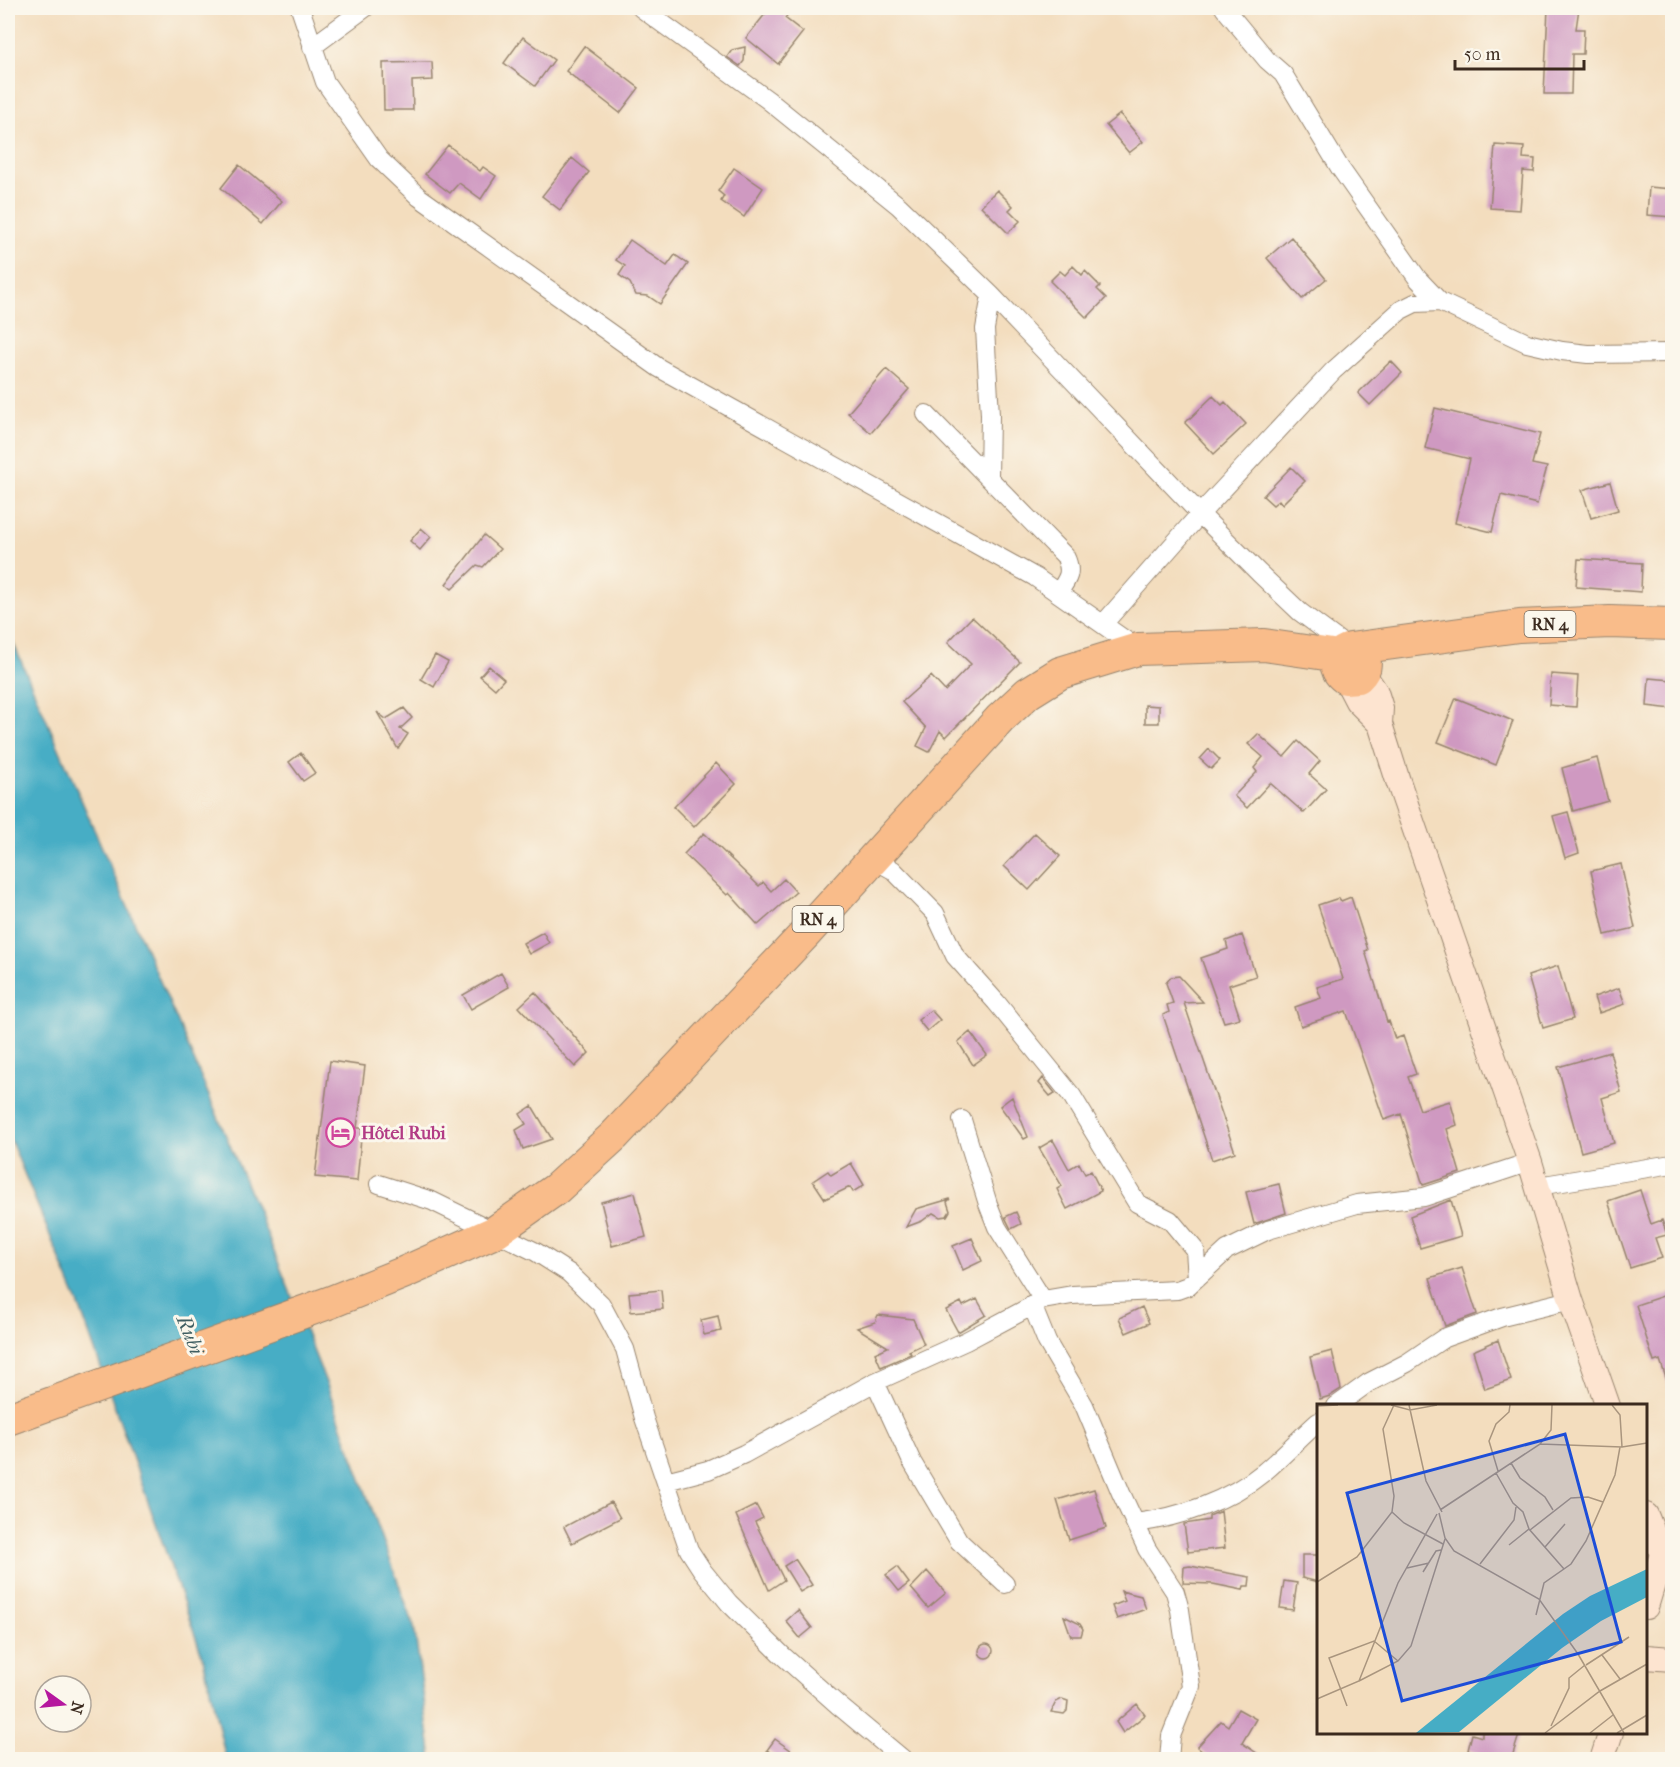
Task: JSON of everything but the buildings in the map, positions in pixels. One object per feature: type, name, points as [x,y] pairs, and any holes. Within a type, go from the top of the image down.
[{"type":"highway","name":"RN 4","points":[[8,1419],[331,1302],[495,1232],[556,1189],[614,1136],[873,859],[1000,719],[1028,693],[1060,673],[1137,649],[1264,645],[1353,662],[1387,663],[1429,638],[1519,626],[1610,622],[1672,624]]},
{"type":"street","points":[[300,8],[325,81],[353,125],[396,178],[428,204],[659,368],[1058,593],[1104,623],[1137,649]]},
{"type":"street","points":[[312,47],[365,8]]},
{"type":"street","points":[[641,8],[768,100],[899,206],[992,295],[1200,514],[1353,662],[1357,701],[1380,724],[1530,1162],[1571,1300],[1607,1404]]},
{"type":"street","points":[[1224,8],[1267,60],[1283,74],[1340,168],[1418,279],[1440,302],[1475,321],[1527,343],[1562,351],[1588,354],[1672,353]]},
{"type":"street","points":[[1415,303],[1418,279]]},
{"type":"street","points":[[989,477],[990,415],[985,329],[992,295]]},
{"type":"street","points":[[1104,623],[1200,514],[1333,371],[1391,317],[1415,303],[1440,302]]},
{"type":"street","points":[[926,414],[1065,556],[1070,565],[1070,577],[1058,593]]},
{"type":"street","points":[[873,859],[892,870],[935,913],[955,956],[996,1002],[1072,1096],[1137,1203],[1170,1220],[1195,1250],[1197,1278]]},
{"type":"street","points":[[962,1120],[988,1204],[1037,1303],[1047,1342],[1084,1405],[1108,1466],[1155,1563],[1175,1593],[1187,1648],[1191,1686],[1171,1736],[1169,1760]]},
{"type":"street","points":[[666,1481],[708,1470],[744,1454],[875,1382],[966,1341],[1037,1303],[1072,1295],[1177,1290],[1188,1286],[1227,1250],[1268,1230],[1357,1204],[1424,1197],[1530,1162]]},
{"type":"street","points":[[1538,1186],[1672,1164]]},
{"type":"street","points":[[380,1184],[432,1201],[495,1232],[569,1273],[601,1304],[626,1349],[644,1418],[689,1550],[713,1585],[814,1684],[904,1760]]},
{"type":"street","points":[[1195,1250],[1204,1252],[1227,1250]]},
{"type":"street","points":[[1339,1404],[1368,1383],[1407,1363],[1444,1338],[1502,1317],[1571,1300]]},
{"type":"street","points":[[875,1382],[912,1462],[959,1541],[1005,1584]]},
{"type":"street","points":[[1136,1522],[1173,1516],[1246,1484],[1263,1473],[1317,1423]]},
{"type":"street","points":[[1647,1517],[1667,1564],[1647,1605]]},
{"type":"street","points":[[1647,1657],[1672,1659]]},
{"type":"street","points":[[1602,1760],[1610,1734]]},
{"type":"water","name":"Rubi","points":[[8,631],[257,1209],[327,1385],[414,1626],[432,1759],[226,1759],[203,1658],[80,1308],[8,1134]]},
{"type":"place","name":"Hôtel Rubi","points":[[340,1133]]}]
